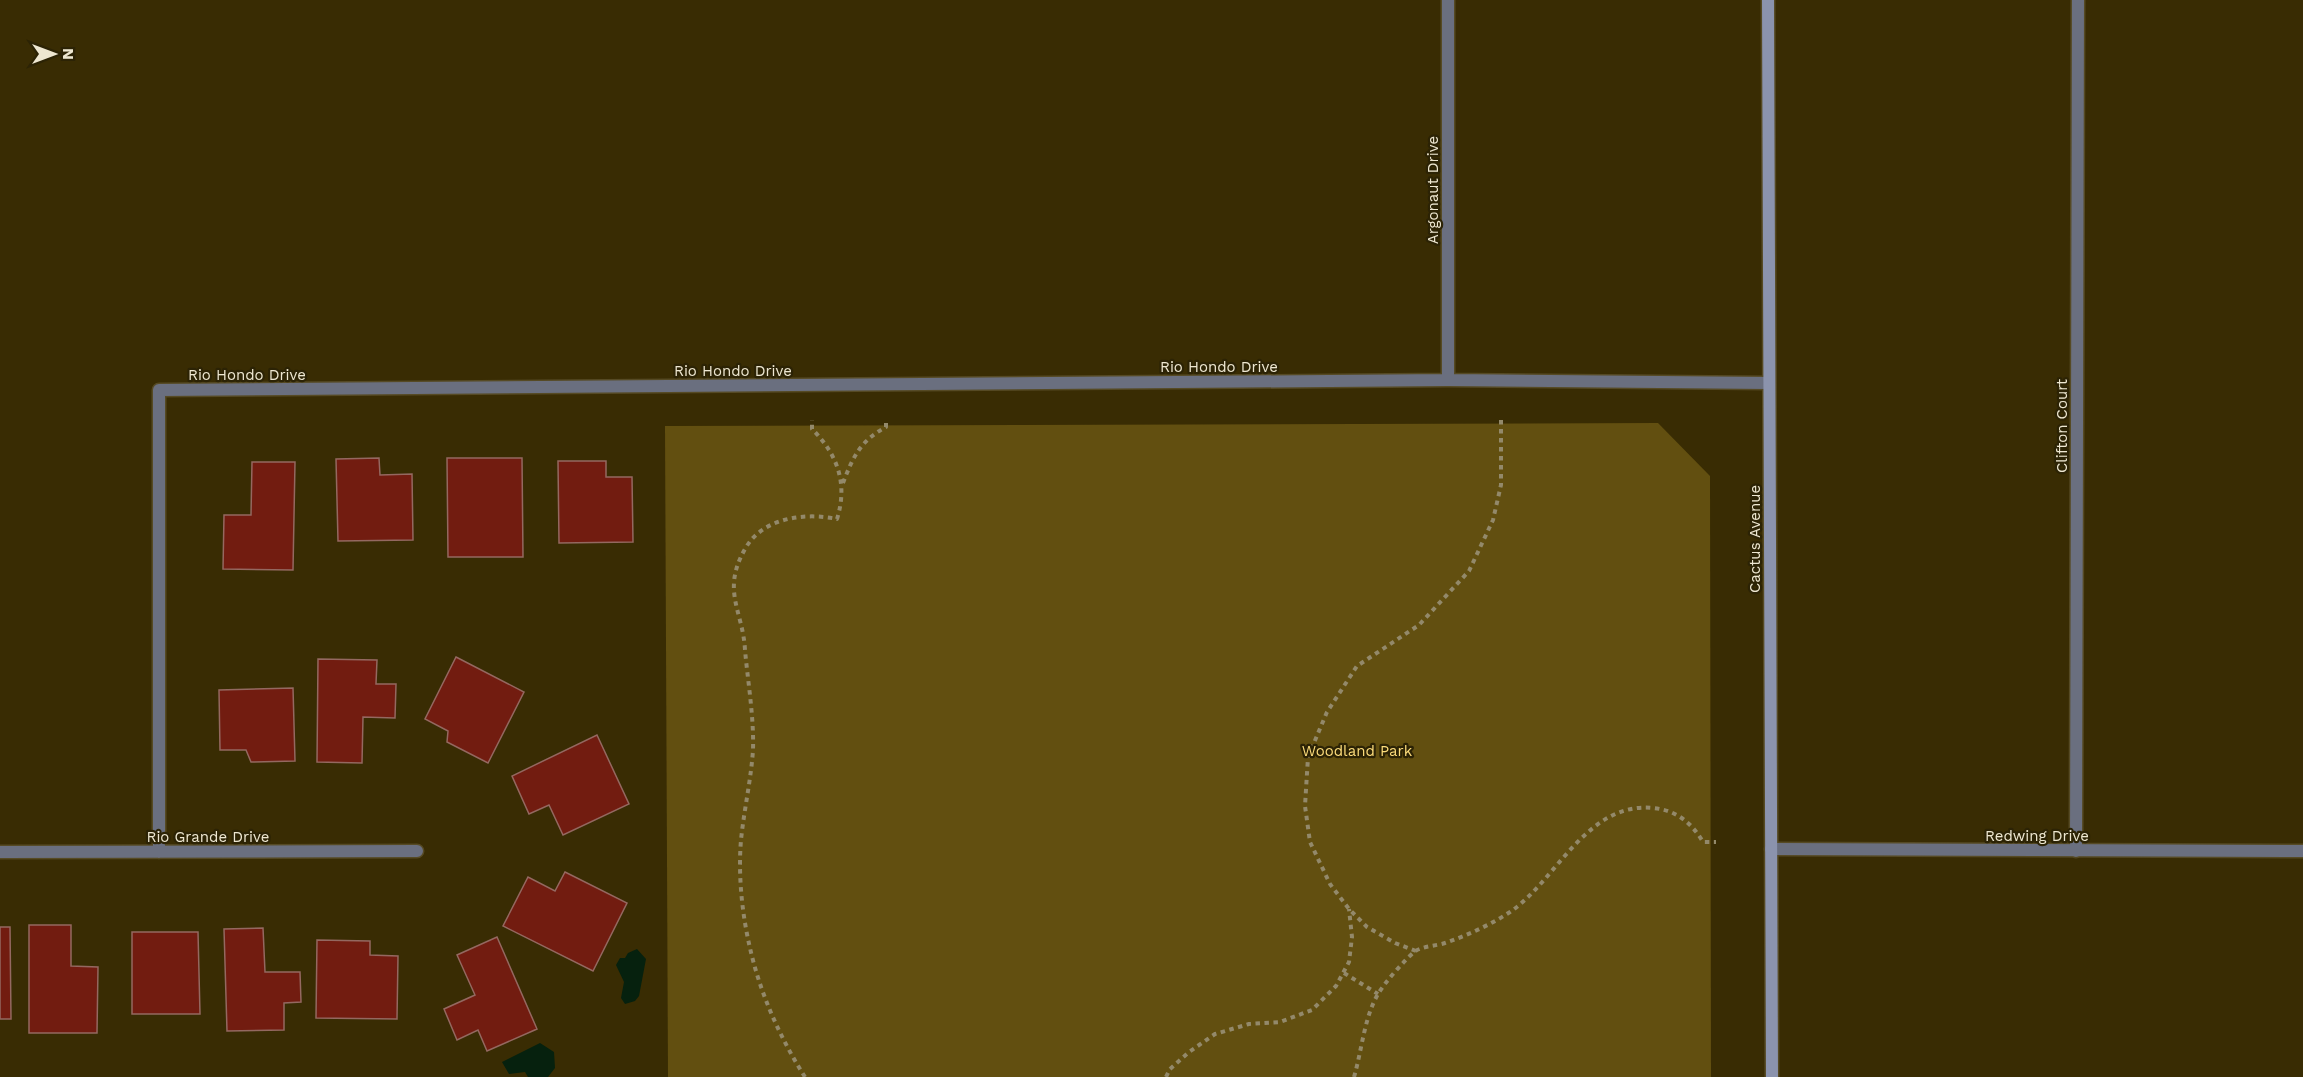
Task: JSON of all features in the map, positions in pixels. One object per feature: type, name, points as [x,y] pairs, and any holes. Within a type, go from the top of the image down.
[{"type":"main road","name":"Cactus Avenue","points":[[1768,0],[1772,1077]]},
{"type":"street","name":"Argonaut Drive","points":[[1448,0],[1448,380]]},
{"type":"street","name":"Clifton Court","points":[[2076,851],[2078,0]]},
{"type":"street","name":"Rio Hondo Drive","points":[[159,852],[159,390],[1448,380],[1768,383]]},
{"type":"street","name":"Redwing Drive","points":[[1771,849],[2303,851]]},
{"type":"street","name":"Rio Grande Drive","points":[[0,852],[417,851]]},
{"type":"path","points":[[1416,951],[1395,943],[1367,927],[1349,909],[1330,884],[1310,842],[1305,806],[1308,757],[1327,712],[1358,666],[1419,625],[1468,571],[1493,520],[1501,485],[1501,418]]},
{"type":"path","points":[[805,1077],[764,995],[749,947],[741,878],[741,842],[753,749],[745,639],[732,592],[736,569],[743,551],[753,536],[784,520],[820,515],[837,519],[841,505],[840,470],[830,451],[813,429],[812,420]]},
{"type":"path","points":[[842,484],[860,448],[870,436],[886,427],[886,420]]},
{"type":"path","points":[[1354,1077],[1369,1017],[1378,994],[1416,951],[1495,922],[1520,905],[1570,849],[1617,813],[1644,807],[1667,809],[1695,828],[1703,842],[1716,842]]},
{"type":"path","points":[[1166,1077],[1170,1070],[1190,1052],[1215,1034],[1249,1024],[1280,1022],[1312,1010],[1336,986],[1349,962],[1352,937],[1349,909]]},
{"type":"path","points":[[1344,972],[1378,994]]},
{"type":"green space","name":"Woodland Park","points":[[1658,423],[1710,476],[1711,1077],[668,1077],[665,426]]},
{"type":"shaded area","points":[[637,949],[646,959],[639,996],[635,1001],[625,1004],[621,998],[624,982],[616,965],[620,958],[625,958],[628,953]]},
{"type":"shaded area","points":[[540,1043],[554,1052],[555,1068],[548,1077],[528,1077],[525,1072],[509,1074],[502,1062]]},
{"type":"building","points":[[379,458],[380,475],[412,474],[413,540],[338,541],[336,459]]},
{"type":"building","points":[[447,458],[522,458],[523,557],[448,557]]},
{"type":"building","points":[[558,461],[606,461],[606,477],[632,477],[633,542],[559,543]]},
{"type":"building","points":[[252,462],[295,462],[293,570],[223,569],[224,515],[251,515]]},
{"type":"building","points":[[456,657],[524,692],[488,763],[447,742],[448,731],[425,719]]},
{"type":"building","points":[[318,659],[377,660],[376,684],[396,684],[395,718],[363,717],[362,763],[317,762]]},
{"type":"building","points":[[293,688],[295,761],[251,762],[246,750],[220,750],[219,690]]},
{"type":"building","points":[[597,735],[629,804],[563,835],[549,805],[529,814],[512,776]]},
{"type":"building","points":[[565,872],[627,903],[593,971],[503,926],[528,877],[555,891]]},
{"type":"building","points":[[29,925],[71,925],[71,966],[98,967],[97,1033],[29,1033]]},
{"type":"building","points":[[0,927],[10,927],[11,1019],[0,1019]]},
{"type":"building","points":[[263,928],[265,972],[300,972],[301,1002],[284,1003],[284,1030],[227,1031],[224,929]]},
{"type":"building","points":[[132,932],[198,932],[200,1014],[132,1014]]},
{"type":"building","points":[[497,937],[537,1029],[487,1051],[478,1030],[457,1040],[444,1009],[475,995],[457,955]]},
{"type":"building","points":[[317,940],[370,941],[370,955],[398,956],[397,1019],[316,1018]]}]
